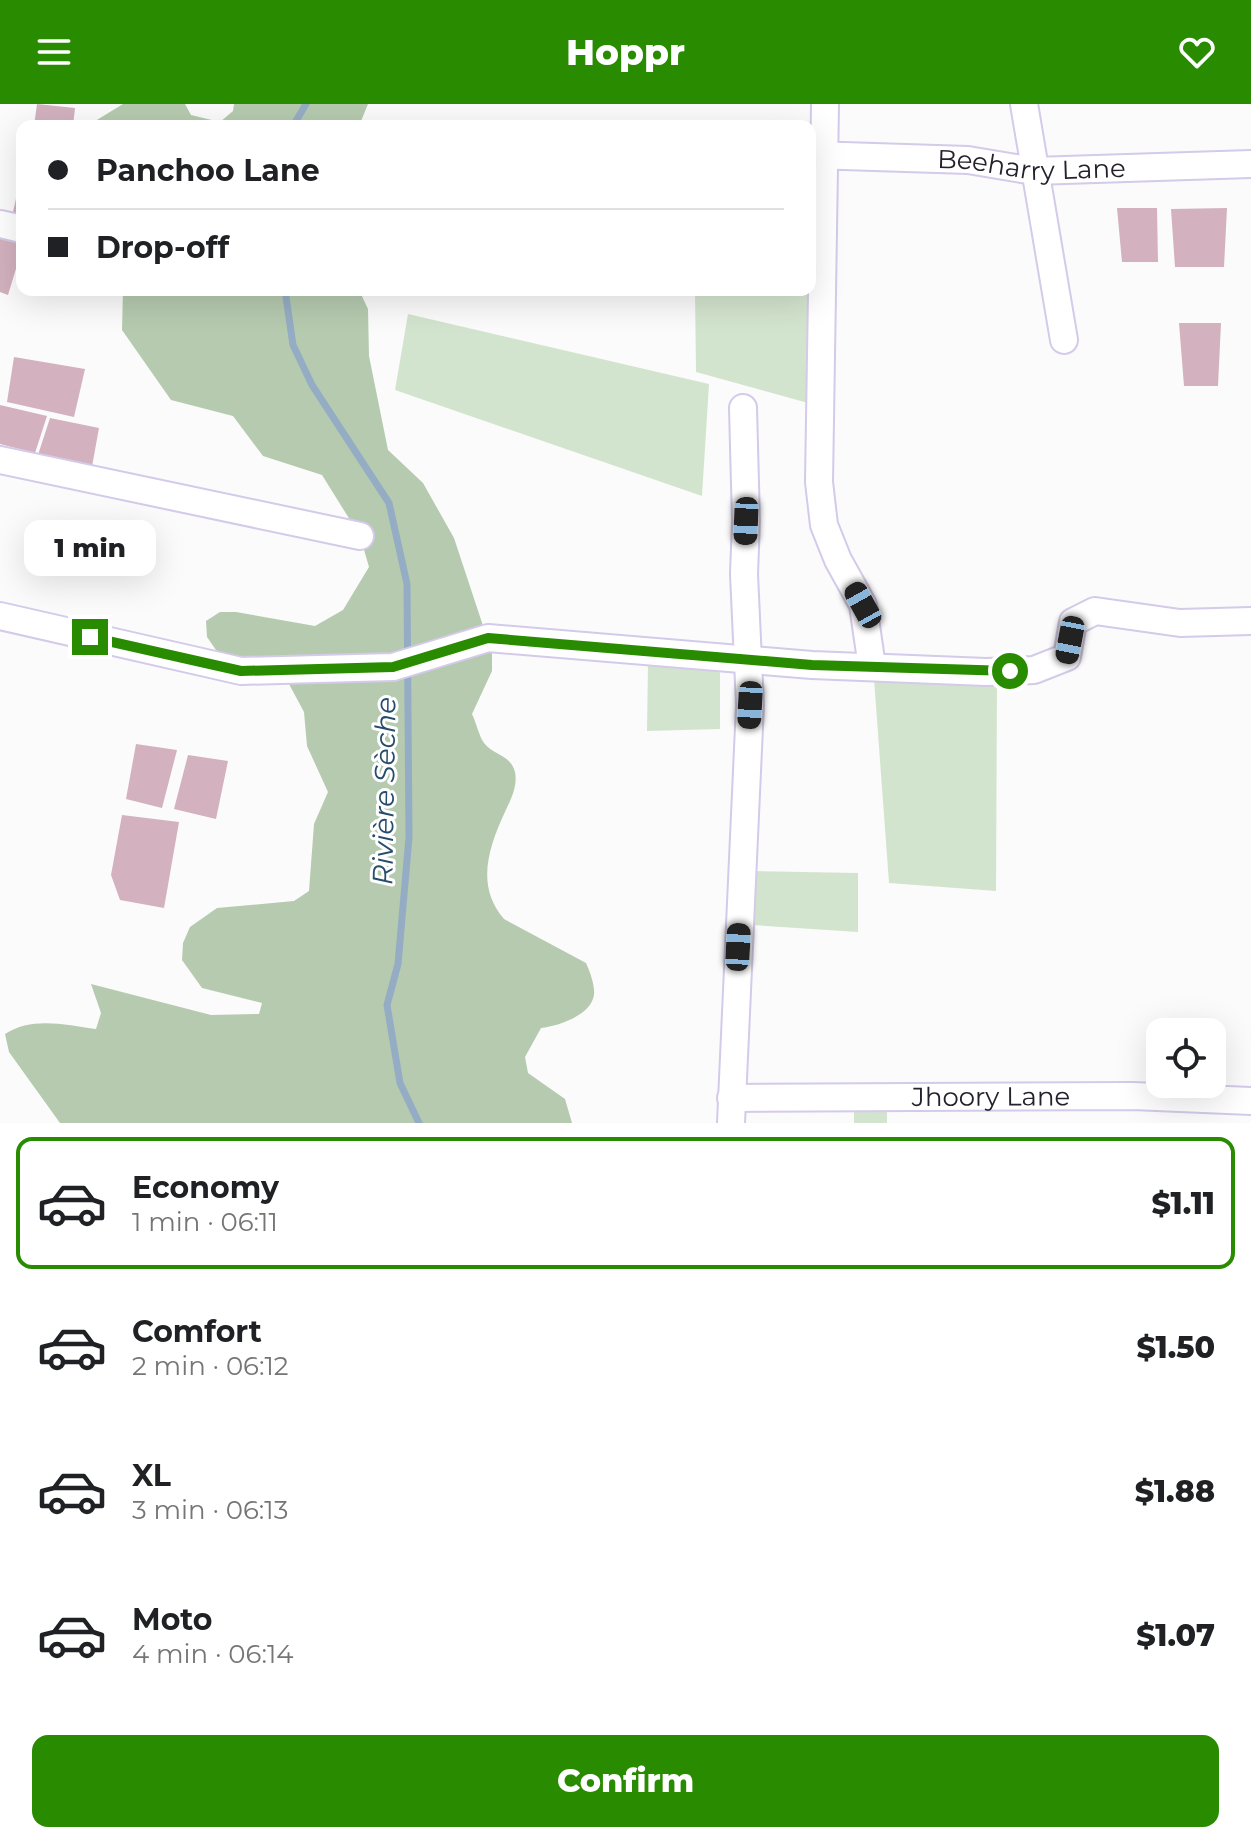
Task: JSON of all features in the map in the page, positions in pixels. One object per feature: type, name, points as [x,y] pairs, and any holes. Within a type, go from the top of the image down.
[{"type":"street","points":[[825,104],[818,155],[819,482],[824,525],[838,560],[863,605],[872,667]]},
{"type":"street","points":[[1024,104],[1064,340]]},
{"type":"street","name":"Beeharry Lane","points":[[818,155],[968,160],[1034,171],[1251,164]]},
{"type":"street","points":[[731,1110],[750,705],[744,574],[743,408]]},
{"type":"street","points":[[0,460],[360,536]]},
{"type":"street","points":[[0,616],[241,671],[393,667],[488,638],[812,665],[986,672],[1034,670],[1067,657],[1073,622],[1095,611],[1180,623],[1251,621]]},
{"type":"street","name":"Jhoory Lane","points":[[731,1110],[1133,1096],[1251,1101]]},
{"type":"green space","points":[[123,104],[185,104],[191,115],[212,120],[97,120]]},
{"type":"green space","points":[[234,104],[368,104],[361,120],[222,120],[233,111]]},
{"type":"green space","points":[[123,296],[362,296],[368,309],[369,356],[388,450],[423,483],[454,538],[492,653],[492,671],[472,714],[484,743],[506,758],[513,766],[516,778],[490,854],[487,881],[490,894],[504,919],[586,963],[593,983],[594,995],[587,1008],[565,1022],[541,1028],[525,1057],[528,1073],[565,1099],[572,1123],[60,1123],[9,1052],[5,1034],[26,1025],[49,1023],[96,1029],[101,1013],[91,984],[211,1015],[259,1014],[262,1003],[202,988],[182,960],[183,943],[190,927],[217,908],[294,901],[309,891],[314,824],[328,792],[307,746],[304,712],[289,684],[216,650],[207,637],[206,621],[220,612],[236,612],[315,626],[343,610],[369,567],[360,536],[322,475],[263,456],[233,416],[171,400],[122,330]]},
{"type":"green space","points":[[695,296],[810,296],[808,403],[696,372]]},
{"type":"green space","points":[[408,314],[709,384],[702,496],[395,390]]},
{"type":"green space","points":[[648,664],[720,667],[720,729],[647,731]]},
{"type":"green space","points":[[874,679],[997,684],[996,891],[889,883]]},
{"type":"green space","points":[[754,871],[858,873],[858,932],[752,925]]},
{"type":"green space","points":[[854,1109],[887,1109],[887,1123],[854,1123]]},
{"type":"building","points":[[37,104],[75,108],[74,120],[35,120]]},
{"type":"building","points":[[1117,208],[1157,208],[1158,262],[1122,262]]},
{"type":"building","points":[[1227,208],[1224,267],[1175,267],[1171,209]]},
{"type":"building","points":[[0,235],[16,239],[16,269],[8,295],[0,292]]},
{"type":"building","points":[[1179,323],[1221,323],[1218,386],[1184,386]]},
{"type":"building","points":[[14,357],[85,369],[74,417],[7,402]]},
{"type":"building","points":[[0,405],[47,416],[35,453],[0,444]]},
{"type":"building","points":[[50,418],[99,428],[91,472],[36,461]]},
{"type":"building","points":[[136,744],[177,750],[162,808],[126,799]]},
{"type":"building","points":[[188,755],[228,761],[216,819],[174,809]]},
{"type":"building","points":[[122,815],[179,822],[164,908],[120,900],[111,875]]},
{"type":"waterway","name":"Rivière Sèche","points":[[297,120],[306,104]]},
{"type":"waterway","name":"Rivière Sèche","points":[[286,296],[293,345],[312,385],[389,503],[407,584],[409,837],[398,964],[387,1005],[400,1083],[419,1123]]},
{"type":"route","points":[[90,637],[241,671],[393,667],[488,638],[812,665],[1010,671]]}]
